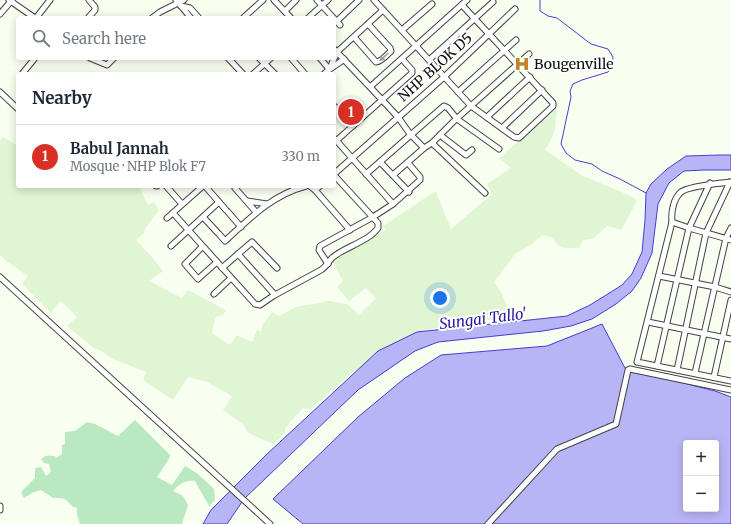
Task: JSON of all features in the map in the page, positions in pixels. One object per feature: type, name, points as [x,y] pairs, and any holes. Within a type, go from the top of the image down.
[{"type":"street","points":[[0,14],[11,0],[32,16]]},
{"type":"street","points":[[37,16],[50,0]]},
{"type":"street","points":[[245,16],[263,0]]},
{"type":"street","points":[[274,0],[289,16]]},
{"type":"street","points":[[285,11],[296,0]]},
{"type":"street","points":[[317,0],[332,16]]},
{"type":"street","points":[[310,16],[328,0]]},
{"type":"street","points":[[336,21],[338,23],[359,0]]},
{"type":"street","points":[[374,0],[471,106],[514,137],[519,138],[553,106],[553,103],[518,64],[473,19],[462,5]]},
{"type":"street","points":[[369,86],[402,59],[467,0]]},
{"type":"street","points":[[90,16],[96,10],[92,1]]},
{"type":"street","points":[[155,16],[180,2]]},
{"type":"street","points":[[180,2],[190,16]]},
{"type":"street","points":[[180,2],[190,8],[197,16]]},
{"type":"street","points":[[429,60],[493,2]]},
{"type":"street","points":[[402,30],[432,4]]},
{"type":"street","name":"NHP BLOK D5","points":[[336,172],[444,77],[515,9]]},
{"type":"street","points":[[383,10],[354,37],[336,51],[398,116],[410,134],[424,148]]},
{"type":"street","points":[[354,37],[376,62],[379,62],[388,54],[391,51],[390,48],[368,24]]},
{"type":"street","points":[[458,92],[516,40]]},
{"type":"street","points":[[393,175],[424,148],[432,144],[471,106],[529,54]]},
{"type":"street","points":[[326,72],[344,59]]},
{"type":"street","points":[[336,138],[353,126],[412,73],[412,70],[402,59]]},
{"type":"street","points":[[24,72],[33,60]]},
{"type":"street","points":[[94,60],[107,65],[112,60]]},
{"type":"street","points":[[230,60],[241,72]]},
{"type":"street","points":[[262,60],[273,72]]},
{"type":"street","points":[[255,72],[269,60]]},
{"type":"street","points":[[293,60],[303,72]]},
{"type":"street","points":[[322,60],[330,68]]},
{"type":"street","points":[[330,68],[333,60]]},
{"type":"street","points":[[487,117],[530,77]]},
{"type":"street","points":[[502,128],[542,90]]},
{"type":"street","points":[[0,92],[16,107]]},
{"type":"street","points":[[366,174],[410,134],[444,106],[457,119],[499,149]]},
{"type":"street","points":[[336,108],[353,126]]},
{"type":"street","points":[[440,135],[466,155],[472,150]]},
{"type":"street","points":[[336,140],[392,205]]},
{"type":"street","points":[[432,144],[485,193]]},
{"type":"street","points":[[380,162],[409,192]]},
{"type":"street","points":[[328,264],[319,250],[320,246],[392,205],[409,192],[421,179],[408,163]]},
{"type":"street","points":[[173,213],[231,278],[257,305],[260,305],[275,295],[322,270],[333,258],[376,231],[378,228],[378,224],[373,217],[336,176]]},
{"type":"street","points":[[677,370],[706,233],[731,182],[710,183],[681,192],[672,209],[672,222],[660,276],[637,362],[731,381]]},
{"type":"street","points":[[657,366],[689,228],[710,183]]},
{"type":"street","points":[[168,188],[182,204]]},
{"type":"street","points":[[167,218],[202,188]]},
{"type":"street","points":[[206,188],[241,227]]},
{"type":"street","points":[[235,188],[256,212]]},
{"type":"street","points":[[203,217],[225,241],[266,204],[296,188]]},
{"type":"street","points":[[317,188],[314,190],[350,230]]},
{"type":"street","points":[[247,201],[266,204]]},
{"type":"street","points":[[171,246],[219,202]]},
{"type":"street","points":[[672,222],[728,239]]},
{"type":"street","points":[[695,373],[715,287],[731,228]]},
{"type":"street","points":[[222,268],[251,240],[277,268]]},
{"type":"street","points":[[202,246],[185,264],[198,279],[217,262]]},
{"type":"street","points":[[238,254],[275,295]]},
{"type":"street","points":[[660,276],[715,287],[731,292]]},
{"type":"street","points":[[0,277],[270,524]]},
{"type":"street","points":[[214,294],[231,278]]},
{"type":"street","points":[[714,377],[731,300]]},
{"type":"street","points":[[648,322],[731,338]]},
{"type":"street","points":[[488,524],[557,449],[616,424],[628,370],[731,390]]},
{"type":"green space","points":[[557,108],[555,129],[545,150],[581,175],[631,196],[637,201],[621,230],[607,226],[593,239],[583,240],[579,248],[565,248],[558,245],[551,237],[542,235],[531,245],[516,253],[494,282],[502,294],[511,317],[456,324],[426,330],[382,351],[351,374],[310,410],[303,408],[285,428],[285,432],[274,444],[247,432],[244,425],[223,410],[232,396],[207,382],[188,377],[173,400],[143,380],[146,372],[113,359],[98,349],[95,349],[67,326],[77,317],[64,304],[60,301],[51,313],[22,284],[28,276],[0,255],[0,140],[3,137],[16,145],[16,188],[140,188],[148,205],[154,202],[159,210],[145,229],[144,233],[136,240],[163,271],[149,281],[182,298],[188,290],[226,310],[223,315],[215,317],[212,333],[230,345],[237,335],[252,342],[257,330],[261,332],[263,324],[272,312],[279,316],[296,307],[329,301],[347,304],[359,315],[376,298],[366,288],[349,301],[337,287],[343,281],[333,262],[385,230],[383,226],[434,192],[436,192],[451,229],[492,194],[487,184],[511,168],[499,158]]},
{"type":"green space","points":[[135,420],[170,455],[157,477],[172,485],[185,466],[198,474],[214,489],[215,500],[209,506],[195,481],[183,483],[173,491],[183,496],[188,505],[182,524],[80,524],[77,508],[73,507],[66,500],[61,498],[53,498],[41,490],[24,498],[21,492],[35,478],[35,468],[41,467],[46,476],[51,472],[49,464],[44,463],[41,459],[49,455],[55,456],[56,458],[62,454],[62,445],[65,444],[65,432],[75,431],[87,422],[95,424],[118,436]]},
{"type":"water","points":[[731,155],[731,170],[684,171],[669,183],[658,204],[652,253],[641,278],[632,291],[616,304],[592,319],[571,326],[543,331],[438,342],[415,351],[358,390],[244,499],[227,524],[203,524],[211,510],[266,455],[378,351],[417,332],[567,316],[590,305],[622,285],[632,274],[642,252],[646,193],[651,184],[667,169],[686,156]]},
{"type":"water","points":[[602,324],[625,368],[715,391],[731,397],[731,524],[303,524],[273,499],[358,417],[405,378],[441,355],[547,346]]},
{"type":"waterway","points":[[540,0],[540,11],[548,16],[557,18],[591,44],[608,49],[613,57],[612,67],[608,72],[573,84],[570,91],[571,97],[561,144],[566,153],[575,160],[592,164],[602,171],[646,193]]},
{"type":"place","name":"Bougenville","points":[[522,64]]},
{"type":"place","name":"Babul Jannah","points":[[351,112]]},
{"type":"water label","name":"Sungai Tallo'","points":[[483,319]]}]
